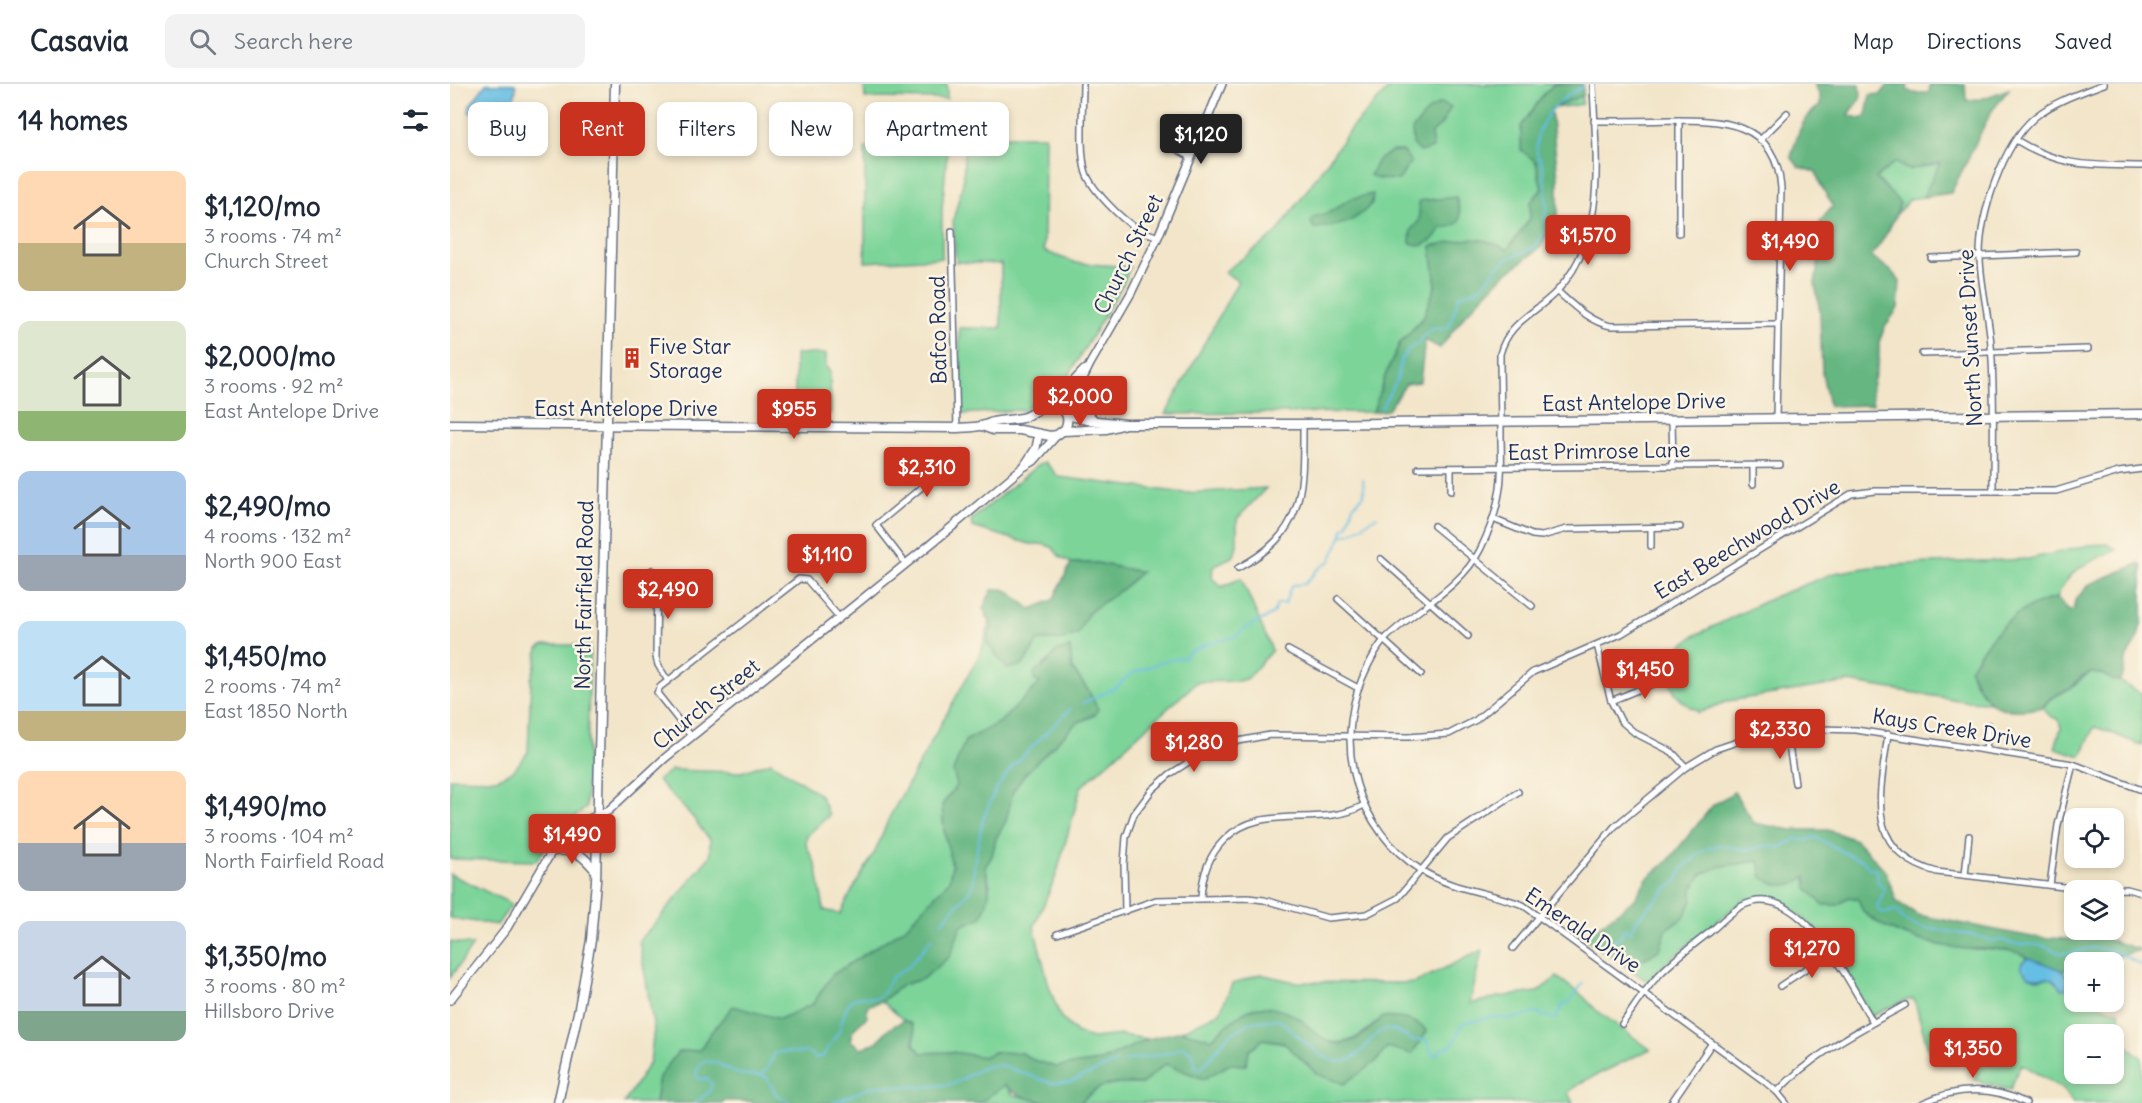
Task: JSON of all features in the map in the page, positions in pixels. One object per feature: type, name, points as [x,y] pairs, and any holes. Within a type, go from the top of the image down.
[{"type":"main road","name":"North Fairfield Road","points":[[558,1103],[591,940],[596,871],[615,84]]},
{"type":"main road","points":[[1077,393],[1078,405],[1082,412],[1098,420]]},
{"type":"main road","points":[[1050,406],[1061,409],[1067,414],[1067,426],[1060,433],[1050,436],[1038,433],[1033,426],[1033,414],[1040,408],[1050,406]]},
{"type":"main road","name":"East Antelope Drive","points":[[450,424],[957,428],[982,426],[1033,414]]},
{"type":"main road","name":"East Antelope Drive","points":[[1067,414],[1126,424],[1303,424],[2142,414]]},
{"type":"main road","name":"East Antelope Drive","points":[[1060,433],[1107,429],[1126,424]]},
{"type":"main road","name":"East Antelope Drive","points":[[982,426],[993,430],[1015,429],[1038,433]]},
{"type":"main road","points":[[552,851],[565,850],[578,853],[584,856],[596,871]]},
{"type":"street","points":[[1083,84],[1083,158],[1092,186],[1123,219],[1136,228],[1158,237]]},
{"type":"street","name":"Church Street","points":[[1067,414],[1090,364],[1131,293],[1158,237],[1222,84]]},
{"type":"street","name":"Emerald Drive","points":[[1593,84],[1595,193],[1591,229],[1574,267],[1557,291],[1512,328],[1504,341],[1500,354],[1502,468],[1500,493],[1493,519],[1475,559],[1451,585],[1383,641],[1371,660],[1352,707],[1350,737],[1353,770],[1364,805],[1380,834],[1407,860],[1449,884],[1523,905],[1777,1092],[1785,1103]]},
{"type":"street","name":"North Sunset Drive","points":[[1993,491],[1992,353],[1989,314],[1980,256],[1984,219],[1994,184],[2016,140],[2034,118],[2064,99],[2104,84]]},
{"type":"street","points":[[1760,140],[1787,113]]},
{"type":"street","points":[[1678,120],[1679,233]]},
{"type":"street","points":[[1594,121],[1709,120],[1728,123],[1744,128],[1770,151],[1780,177],[1776,418]]},
{"type":"street","points":[[2016,140],[2034,150],[2071,164],[2142,166]]},
{"type":"street","points":[[1169,145],[1191,157]]},
{"type":"street","name":"Bafco Road","points":[[952,231],[957,428]]},
{"type":"street","points":[[1931,258],[2076,252]]},
{"type":"street","points":[[1557,291],[1591,320],[1611,326],[1778,324]]},
{"type":"street","points":[[1922,354],[2088,349]]},
{"type":"street","name":"Church Street","points":[[1050,406],[1090,364]]},
{"type":"street","points":[[1672,420],[1673,466]]},
{"type":"street","points":[[1238,568],[1268,550],[1290,524],[1301,494],[1303,424]]},
{"type":"street","name":"Church Street","points":[[1022,468],[1036,448],[1038,433]]},
{"type":"street","name":"Church Street","points":[[450,1000],[507,928],[552,851],[569,831],[584,821],[608,811],[691,736],[1022,468],[1034,461],[1060,433]]},
{"type":"street","points":[[906,564],[876,525],[963,453]]},
{"type":"street","name":"East Primrose Lane","points":[[1418,468],[1780,465]]},
{"type":"street","points":[[1753,466],[1753,484]]},
{"type":"street","points":[[1451,468],[1451,491]]},
{"type":"street","name":"East Beechwood Drive","points":[[1125,911],[1124,864],[1134,814],[1170,774],[1195,758],[1228,744],[1270,735],[1408,737],[1449,734],[1476,720],[1533,672],[1621,634],[1851,494],[1875,491],[2056,491],[2119,472],[2142,469]]},
{"type":"street","points":[[1493,519],[1532,535],[1542,536],[1567,529],[1680,527]]},
{"type":"street","points":[[1434,526],[1532,606]]},
{"type":"street","points":[[1651,528],[1651,546]]},
{"type":"street","points":[[1382,559],[1468,636]]},
{"type":"street","points":[[652,570],[657,578],[656,657],[668,681]]},
{"type":"street","points":[[691,736],[657,693],[660,687],[800,579],[807,580],[839,618]]},
{"type":"street","points":[[1338,599],[1421,674]]},
{"type":"street","points":[[1597,645],[1611,701],[1621,722],[1635,734],[1672,752],[1686,767]]},
{"type":"street","points":[[1288,650],[1358,688]]},
{"type":"street","points":[[1611,701],[1669,677]]},
{"type":"street","points":[[1986,749],[1989,725]]},
{"type":"street","name":"Kays Creek Drive","points":[[1513,948],[1614,827],[1686,767],[1716,749],[1746,739],[1820,729],[1888,734],[2073,764],[2142,790]]},
{"type":"street","points":[[1787,734],[1795,783]]},
{"type":"street","points":[[1888,734],[1880,812],[1886,833],[1898,853],[1920,867],[1937,872],[2089,890],[2127,889],[2142,892]]},
{"type":"street","points":[[2050,885],[2058,825],[2073,764]]},
{"type":"street","points":[[1057,934],[1156,900],[1248,898],[1328,918],[1367,914],[1398,898],[1448,838],[1518,792]]},
{"type":"street","points":[[1201,898],[1202,880],[1212,852],[1232,831],[1257,819],[1341,815],[1364,805]]},
{"type":"street","points":[[1965,875],[1969,836]]},
{"type":"street","points":[[1622,1024],[1657,977],[1676,959],[1742,906],[1760,901],[1779,905],[1806,921],[1820,935],[1873,1022]]},
{"type":"street","points":[[1780,986],[1831,952]]},
{"type":"street","points":[[1777,1092],[1806,1064],[1905,1005]]},
{"type":"street","points":[[1671,1103],[1712,1043]]},
{"type":"street","points":[[1923,1103],[1944,1094],[1963,1090],[1990,1090],[2012,1096],[2026,1103]]},
{"type":"green space","points":[[864,84],[947,84],[947,99],[865,98]]},
{"type":"green space","points":[[1393,84],[1581,84],[1582,104],[1534,111],[1536,162],[1542,189],[1531,203],[1530,219],[1507,251],[1431,246],[1436,284],[1423,318],[1400,343],[1385,376],[1373,412],[1166,414],[1238,281],[1224,272],[1276,234],[1352,127]]},
{"type":"green space","points":[[1554,84],[1583,84],[1583,95],[1551,109],[1558,178],[1558,213],[1541,247],[1503,276],[1465,315],[1440,348],[1425,340],[1420,382],[1406,384],[1388,410],[1373,412],[1385,376],[1400,343],[1423,318],[1436,285],[1431,246],[1470,239],[1488,241],[1507,250],[1530,219],[1530,203],[1542,189],[1536,162],[1521,150],[1521,126]]},
{"type":"green space","points":[[1814,84],[1860,84],[1860,100],[1849,115],[1861,119],[1866,116],[1870,95],[1881,94],[1889,84],[1908,84],[1907,90],[1913,93],[1929,93],[1930,84],[1965,84],[1966,100],[1981,99],[2009,89],[1991,112],[1951,193],[1923,197],[1940,163],[1908,170],[1895,162],[1876,178],[1900,203],[1888,231],[1871,256],[1890,270],[1900,281],[1898,308],[1885,327],[1879,342],[1879,359],[1871,391],[1873,405],[1829,406],[1822,373],[1820,312],[1815,283],[1819,258],[1817,239],[1821,220],[1833,206],[1816,172],[1799,167],[1791,157],[1804,121],[1820,106],[1820,96]]},
{"type":"green space","points":[[1440,103],[1451,107],[1441,125],[1431,134],[1433,148],[1420,152],[1413,144],[1412,130],[1430,109]]},
{"type":"green space","points":[[1009,136],[1045,136],[1044,251],[1076,263],[1130,267],[1123,284],[1066,380],[1053,393],[1035,401],[1025,410],[961,414],[959,328],[1001,328],[1001,264],[956,262],[953,220],[963,183],[964,156],[1009,156]]},
{"type":"green space","points":[[1392,151],[1402,151],[1411,161],[1399,180],[1378,179],[1370,175],[1378,160]]},
{"type":"green space","points":[[865,156],[947,156],[942,209],[942,258],[865,262]]},
{"type":"green space","points":[[1895,162],[1908,170],[1941,163],[1923,197],[1910,199],[1896,215],[1900,203],[1875,179]]},
{"type":"green space","points":[[1373,194],[1372,203],[1366,210],[1346,223],[1314,228],[1311,223],[1313,217],[1330,212],[1350,199]]},
{"type":"green space","points":[[1456,197],[1460,219],[1455,225],[1442,228],[1432,240],[1422,246],[1410,243],[1411,230],[1419,221],[1419,201]]},
{"type":"green space","points":[[795,354],[826,354],[826,366],[830,372],[831,413],[795,413]]},
{"type":"green space","points":[[1045,462],[1059,477],[1185,493],[1266,488],[1237,519],[1237,545],[1234,556],[1213,566],[1212,578],[1222,587],[1241,578],[1272,650],[1248,678],[1239,681],[1197,682],[1081,787],[1056,876],[1034,927],[1049,986],[1060,1016],[1076,1033],[1093,1038],[1121,1035],[1148,1039],[1101,1061],[1056,1067],[1033,1060],[1022,1053],[994,1052],[984,1057],[952,1052],[921,1053],[914,1044],[914,1028],[882,1001],[902,985],[922,979],[950,955],[961,926],[990,885],[985,867],[992,856],[996,838],[1006,821],[1013,791],[1025,773],[1075,724],[1095,715],[1088,690],[1072,668],[1070,648],[1055,655],[1034,672],[1041,683],[1000,722],[965,741],[957,785],[942,805],[944,830],[952,866],[949,881],[904,929],[832,975],[813,1004],[780,1019],[733,1007],[709,1035],[700,1050],[678,1052],[659,1077],[655,1103],[624,1103],[650,1062],[654,1029],[639,940],[710,856],[710,839],[658,780],[671,770],[741,772],[771,762],[820,795],[829,815],[807,836],[806,845],[816,865],[824,910],[840,914],[875,852],[889,818],[981,652],[990,622],[992,625],[987,643],[1030,655],[1038,640],[1062,640],[1077,634],[1088,613],[1122,589],[1140,572],[1097,563],[1071,563],[1060,557],[1052,547],[1030,544],[972,527],[971,520],[1038,465]]},
{"type":"green space","points":[[2108,544],[2117,550],[2081,567],[2067,580],[2057,598],[2042,602],[2017,615],[1986,644],[1970,669],[1974,681],[1989,702],[1964,701],[1849,682],[1728,701],[1698,713],[1678,696],[1667,675],[1668,656],[1694,636],[1776,596],[1834,573],[1911,564],[2029,559],[2089,545]]},
{"type":"green space","points":[[1071,563],[1097,563],[1141,572],[1122,589],[1088,613],[1078,634],[1062,640],[1038,640],[1023,665],[1007,669],[987,643],[992,626],[983,608],[992,590],[1008,591],[1031,609],[1053,600]]},
{"type":"green space","points":[[2138,564],[2142,565],[2142,621],[2137,640],[2127,656],[2123,675],[2119,681],[2102,674],[2091,673],[2081,677],[2072,687],[2050,698],[2043,707],[2029,710],[2006,709],[1997,706],[1982,693],[1970,669],[1986,644],[2006,623],[2029,608],[2057,598],[2069,611],[2075,609],[2075,600],[2090,584]]},
{"type":"green space","points":[[544,645],[590,645],[586,808],[558,830],[536,861],[450,859],[450,778],[496,779],[514,770],[528,752],[531,679],[538,649]]},
{"type":"green space","points":[[1070,648],[1072,669],[1088,690],[1098,709],[1095,714],[1075,724],[1025,774],[1013,791],[1006,821],[996,838],[992,856],[985,867],[989,892],[981,918],[961,926],[950,956],[922,979],[902,985],[882,1001],[867,1006],[867,1017],[853,1030],[850,1040],[861,1048],[877,1042],[887,1030],[904,1020],[912,1024],[915,1032],[914,1044],[921,1053],[952,1052],[984,1057],[994,1052],[1022,1053],[1033,1060],[1056,1067],[1101,1061],[1148,1039],[1181,1031],[1212,1039],[1239,1016],[1252,1009],[1263,1007],[1274,1008],[1292,1015],[1321,1037],[1338,1044],[1356,1039],[1383,1017],[1412,1021],[1427,1031],[1412,1054],[1387,1047],[1377,1061],[1344,1084],[1317,1074],[1283,1042],[1263,1039],[1249,1051],[1246,1065],[1230,1064],[1204,1079],[1165,1064],[1142,1084],[1115,1084],[1101,1087],[1080,1103],[1030,1099],[1012,1091],[1005,1085],[979,1103],[723,1101],[722,1103],[655,1103],[659,1077],[678,1052],[700,1050],[709,1035],[733,1006],[780,1019],[813,1004],[832,975],[904,929],[949,881],[952,866],[944,830],[942,805],[957,785],[953,771],[965,741],[1000,722],[1040,683],[1034,680],[1034,672],[1046,665],[1056,651]]},
{"type":"green space","points":[[2091,673],[2120,681],[2142,693],[2142,745],[2094,727],[2081,756],[2055,748],[2061,728],[2059,720],[2050,716],[2043,708],[2046,703]]},
{"type":"green space","points":[[1734,792],[1754,823],[1791,830],[1828,830],[1856,840],[1885,870],[1897,902],[1918,915],[2032,937],[2109,940],[2141,950],[2124,955],[2124,952],[2064,952],[2064,969],[2062,970],[2013,951],[1967,949],[1936,944],[1883,926],[1864,912],[1858,899],[1849,897],[1838,905],[1823,905],[1807,888],[1806,876],[1795,883],[1784,885],[1768,881],[1762,877],[1759,861],[1721,866],[1702,874],[1692,889],[1692,900],[1684,918],[1667,928],[1660,949],[1648,957],[1625,966],[1587,940],[1590,933],[1635,899],[1647,878],[1668,861],[1713,805]]},
{"type":"green space","points":[[1759,861],[1762,877],[1806,875],[1838,905],[1849,897],[1859,899],[1863,911],[1873,919],[1909,937],[1967,949],[2013,951],[2027,958],[2025,959],[2035,979],[2045,978],[2064,969],[2064,1012],[2119,1012],[2122,1024],[2064,1024],[2064,1084],[2124,1084],[2124,1035],[2126,1045],[2142,1058],[2142,1103],[2073,1103],[2063,1089],[2021,1064],[2010,1090],[1975,1080],[1978,1056],[1958,1046],[1929,1052],[1914,999],[1903,1001],[1871,1016],[1849,977],[1821,937],[1805,920],[1787,907],[1767,900],[1744,900],[1647,981],[1625,966],[1648,957],[1660,949],[1667,928],[1684,918],[1692,900],[1692,889],[1702,874],[1721,866]]},
{"type":"green space","points":[[450,874],[512,904],[497,925],[450,918]]},
{"type":"green space","points":[[450,942],[473,945],[450,978]]},
{"type":"green space","points":[[1482,950],[1470,1004],[1498,997],[1537,992],[1557,977],[1584,997],[1596,1010],[1650,1049],[1580,1083],[1568,1093],[1573,1103],[1080,1103],[1101,1087],[1115,1084],[1142,1084],[1165,1064],[1204,1079],[1230,1064],[1245,1065],[1249,1051],[1263,1039],[1377,1061],[1387,1047],[1383,1017],[1352,1040],[1335,1043],[1315,1033],[1300,1019],[1258,1007],[1221,1029],[1212,1039],[1181,1031],[1220,1012],[1232,984],[1260,974],[1295,982],[1414,983]]},
{"type":"green space","points":[[1005,1085],[1013,1095],[1050,1103],[979,1103]]},
{"type":"water","points":[[486,84],[515,84],[512,102],[472,102]]},
{"type":"water","points":[[2029,958],[2062,970],[2064,989],[2053,980],[2028,976],[2021,966],[2022,962]]},
{"type":"waterway","points":[[1381,408],[1397,380],[1401,360],[1427,332],[1435,328],[1449,327],[1460,294],[1469,293],[1481,287],[1505,261],[1538,244],[1544,231],[1547,208],[1542,164],[1537,153],[1539,132],[1549,113],[1565,97],[1583,87]]},
{"type":"waterway","points":[[1083,703],[1117,687],[1130,674],[1165,661],[1185,657],[1189,652],[1207,644],[1235,637],[1246,628],[1273,614],[1277,604],[1285,604],[1293,585],[1305,584],[1317,570],[1330,561],[1343,528],[1347,527],[1353,506],[1364,495],[1363,479]]},
{"type":"waterway","points":[[1343,535],[1351,533],[1377,516]]},
{"type":"waterway","points":[[942,922],[972,888],[983,819],[996,789],[1011,768],[1071,708]]},
{"type":"waterway","points":[[1612,941],[1620,937],[1624,930],[1627,929],[1630,933],[1637,920],[1667,888],[1676,883],[1683,868],[1708,848],[1719,845],[1748,850],[1764,846],[1781,847],[1796,839],[1808,840],[1815,837],[1863,860],[1869,868],[1877,870],[1878,882],[1884,889],[1877,909],[1886,913],[1895,910],[1908,923],[1924,928],[1979,936],[1991,941],[2003,940],[2011,944],[2041,945],[2060,953],[2092,948],[2110,949],[2142,965]]},
{"type":"waterway","points":[[761,1075],[775,1053],[808,1052],[815,1058],[823,1056],[839,1031],[847,1006],[853,999],[876,998],[884,993],[891,978],[909,966],[932,938]]},
{"type":"waterway","points":[[1124,1061],[1173,1052],[1181,1047],[1192,1054],[1195,1066],[1200,1070],[1229,1035],[1251,1022],[1278,1019],[1316,1051],[1332,1061],[1350,1059],[1379,1032],[1388,1029],[1399,1032],[1413,1041],[1426,1039],[1432,1054],[1436,1056],[1441,1049],[1453,1043],[1463,1023],[1492,1017],[1510,1019],[1535,1013],[1556,1019],[1562,1005],[1568,1004],[1583,983]]},
{"type":"waterway","points":[[695,1103],[709,1092],[712,1084],[708,1079],[699,1079],[696,1075],[699,1065],[704,1061],[717,1063],[739,1074],[761,1075]]},
{"type":"waterway","points":[[833,1103],[874,1086],[923,1087],[953,1084],[984,1067],[1000,1065],[1051,1083],[1070,1082],[1117,1062]]},
{"type":"waterway","points":[[761,1075],[766,1077],[776,1094],[790,1103]]},
{"type":"place","name":"Five Star Storage","points":[[632,358]]}]
